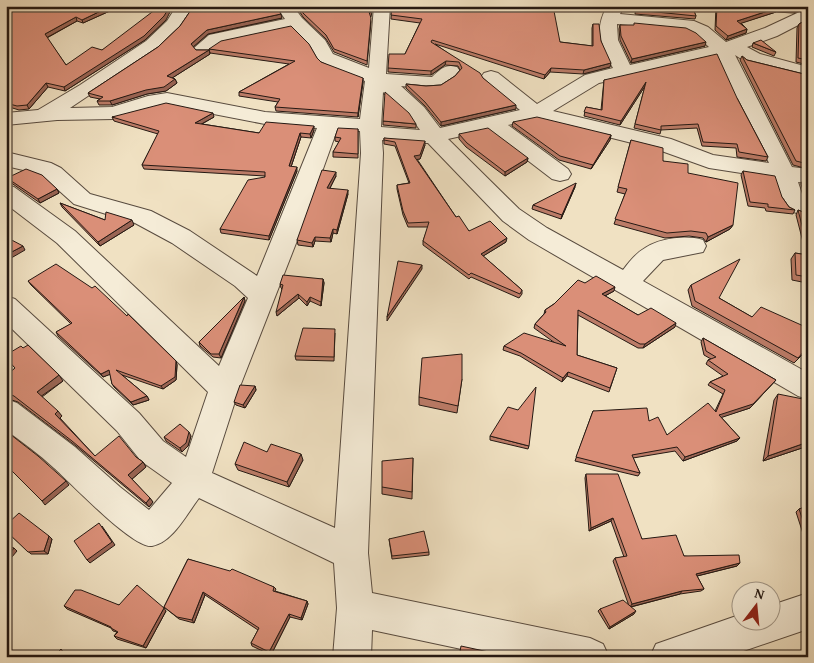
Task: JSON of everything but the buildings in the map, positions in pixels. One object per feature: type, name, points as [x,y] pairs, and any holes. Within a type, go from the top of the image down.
[{"type":"street","points":[[42,116],[87,89],[152,45],[173,25],[183,10],[182,6]]},
{"type":"street","points":[[284,6],[296,22],[319,44],[326,57],[376,79],[401,97],[427,123],[433,136],[511,216],[538,234],[808,387]]},
{"type":"street","points":[[352,657],[355,608],[351,553],[371,163],[370,129],[382,6]]},
{"type":"street","points":[[625,72],[610,45],[607,24],[612,12],[688,25],[728,47],[753,58],[808,73]]},
{"type":"street","points":[[6,119],[114,112],[155,100],[167,99],[264,118],[329,123],[409,137],[433,136],[536,113],[592,79],[728,47],[782,27],[808,13]]},
{"type":"street","points":[[203,48],[215,39],[296,22]]},
{"type":"street","points":[[782,27],[808,36]]},
{"type":"street","points":[[728,47],[727,61],[771,143],[793,200],[796,205],[808,209]]},
{"type":"street","points":[[376,79],[437,84],[450,71]]},
{"type":"street","points":[[491,77],[536,113],[663,144],[709,161],[808,176]]},
{"type":"street","points":[[6,412],[64,457],[108,498],[148,530],[154,529],[194,480],[224,389],[329,123]]},
{"type":"street","points":[[492,123],[560,174]]},
{"type":"street","points":[[6,158],[43,168],[53,173],[82,199],[143,217],[181,238],[244,279],[262,296]]},
{"type":"street","points":[[6,192],[66,236],[224,389]]},
{"type":"street","points":[[627,284],[648,257],[664,248],[694,246]]},
{"type":"street","points":[[6,306],[128,422],[152,451],[194,480],[351,553]]},
{"type":"street","points":[[355,608],[590,657]]},
{"type":"street","points":[[669,657],[808,610]]}]
